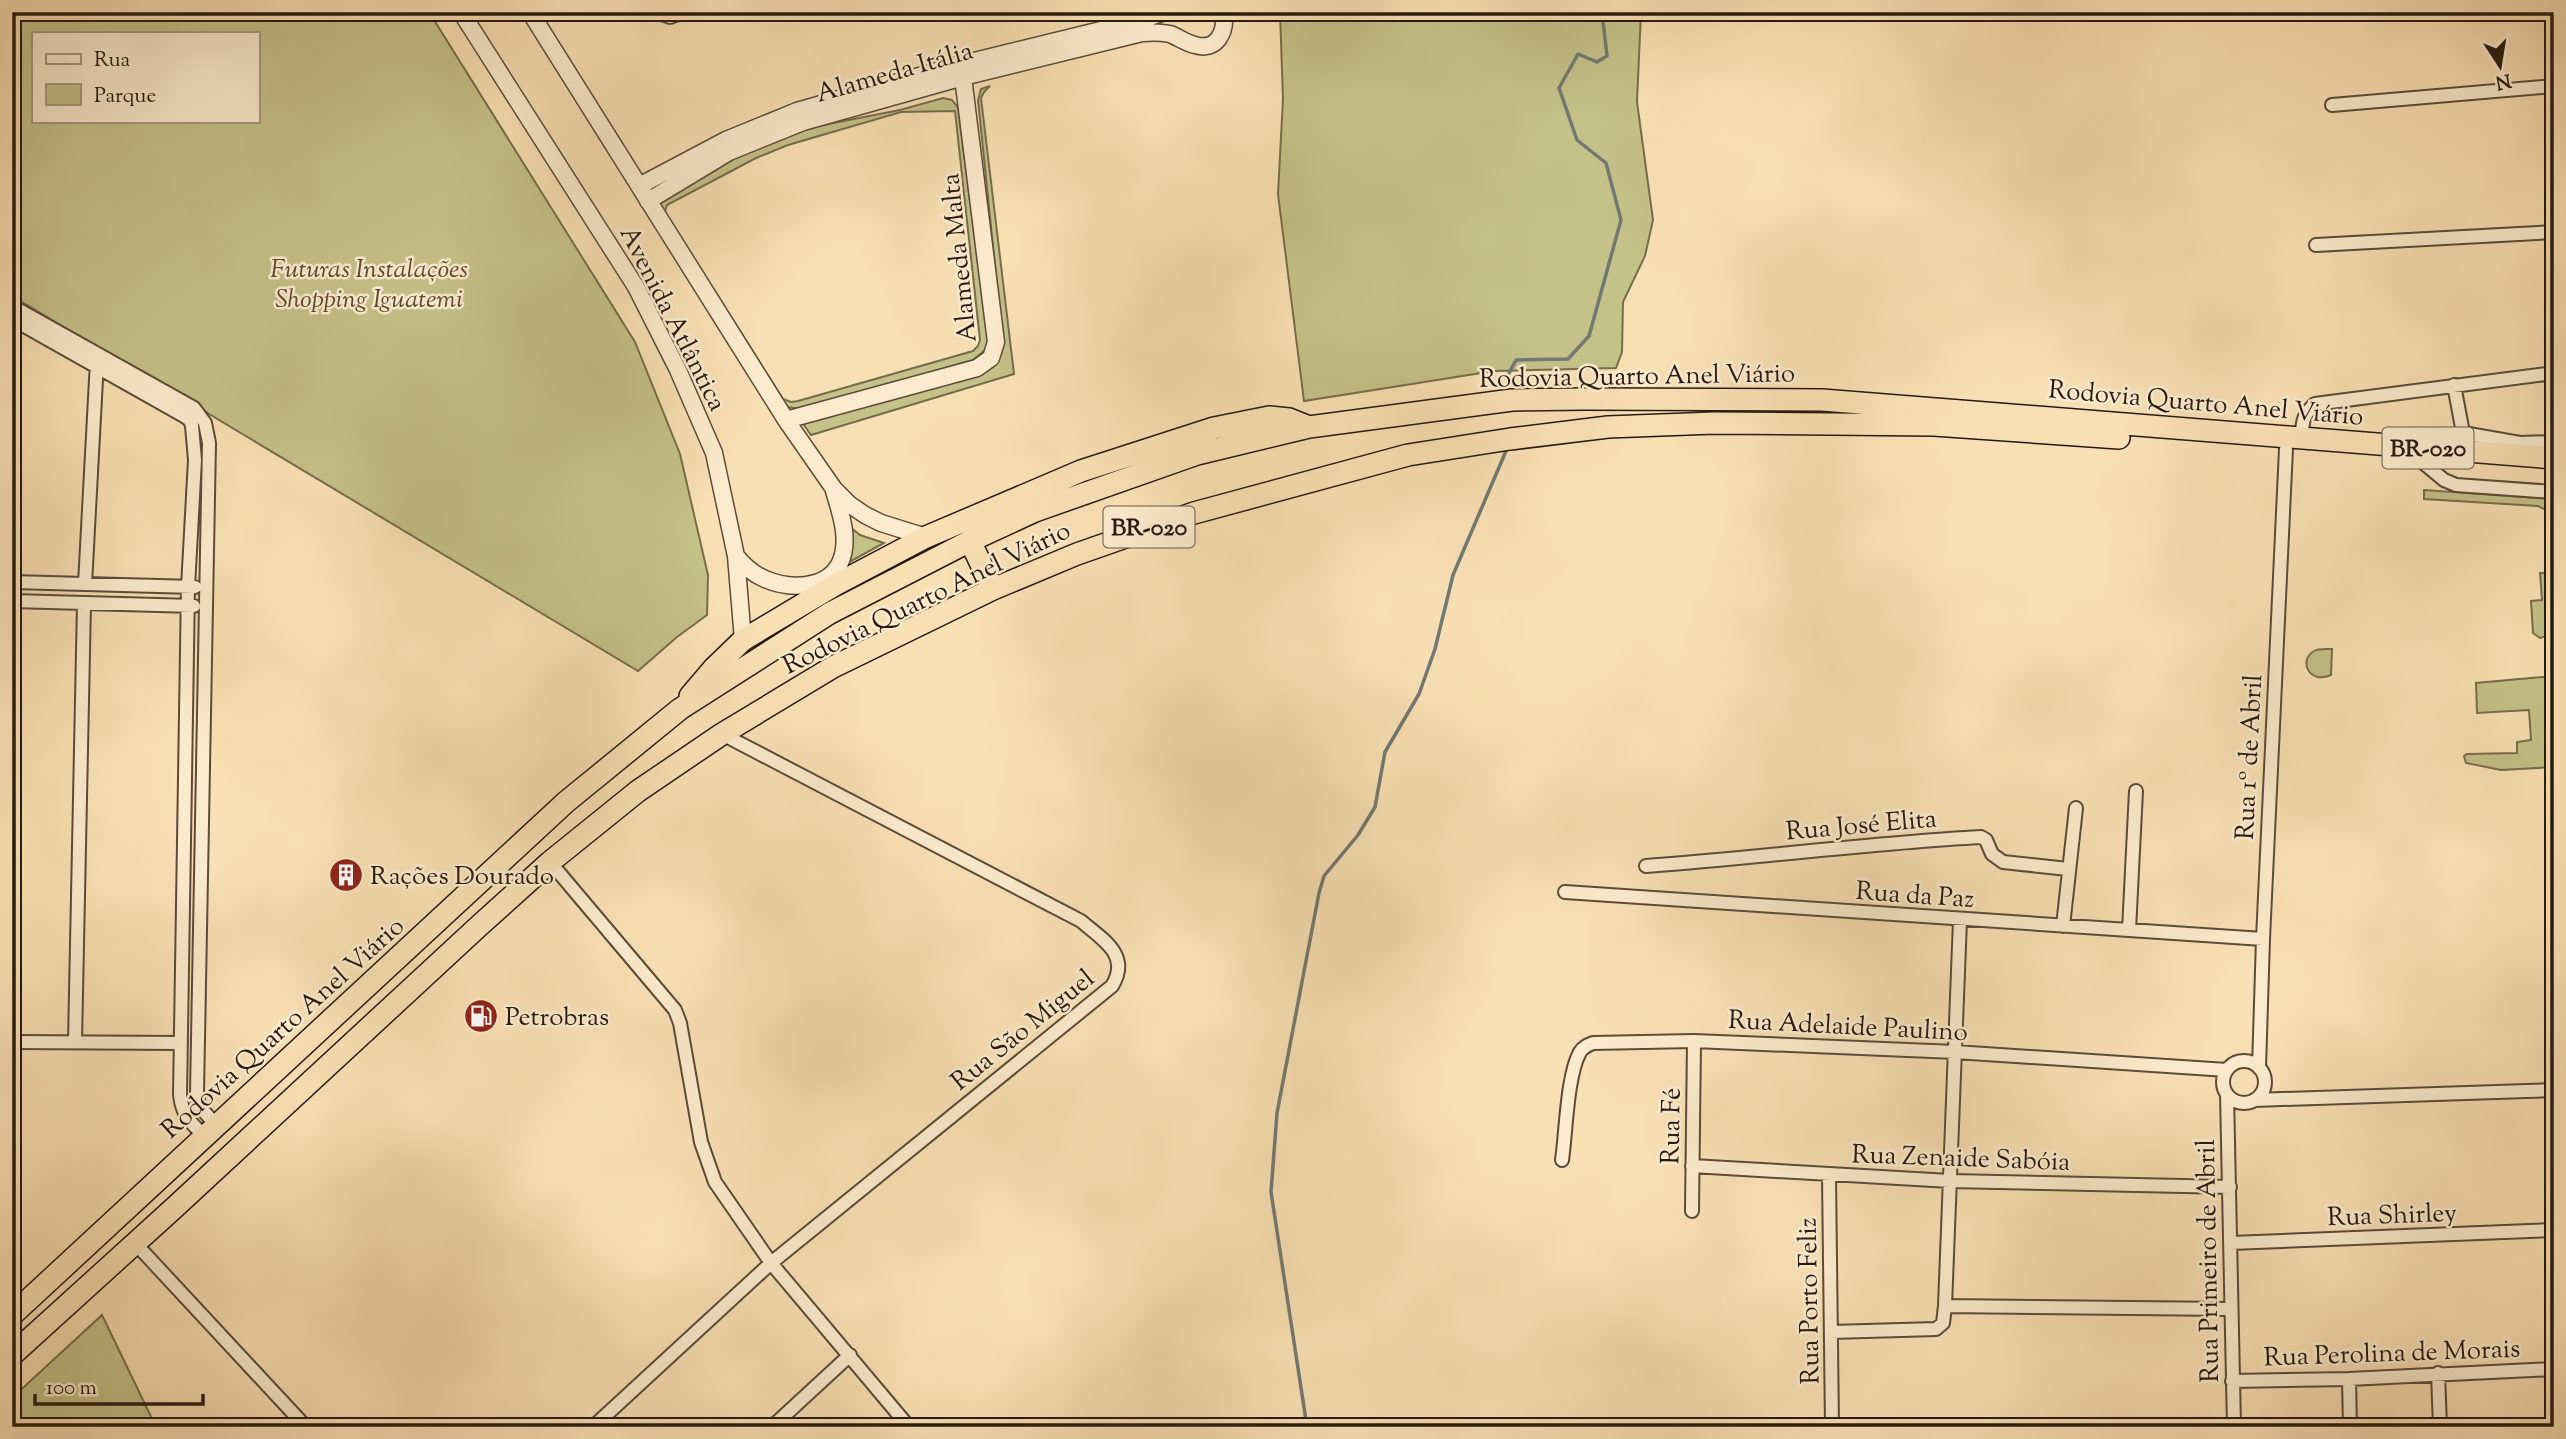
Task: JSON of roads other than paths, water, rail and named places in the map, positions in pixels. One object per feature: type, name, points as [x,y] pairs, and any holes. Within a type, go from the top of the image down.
[{"type":"highway","name":"Rodovia Quarto Anel Viário","points":[[12,1315],[566,802],[680,709],[830,613],[970,541],[1035,511],[1197,454],[1310,427],[1512,400],[1822,400],[2294,442],[2420,460],[2554,471]]},
{"type":"highway","points":[[680,709],[703,679],[743,640],[835,585],[926,537],[1081,471],[1214,428],[1269,416],[1290,419],[1310,427]]},
{"type":"highway","name":"Rodovia Quarto Anel Viário","points":[[12,1355],[550,862],[638,791],[722,734],[833,667],[993,590],[1143,529],[1408,455],[1457,446],[1608,427],[1686,423],[1934,425],[2294,442],[2459,441],[2554,458]]},
{"type":"highway","points":[[970,541],[993,590]]},
{"type":"highway","points":[[363,991],[386,1012]]},
{"type":"highway","points":[[210,1130],[239,1147]]},
{"type":"street","name":"Avenida Atlântica","points":[[461,12],[636,287],[678,370],[714,453],[736,556],[743,640]]},
{"type":"street","name":"Avenida Atlântica","points":[[530,12],[786,420],[834,488],[849,504],[873,519],[926,537]]},
{"type":"street","points":[[656,12],[670,17],[685,12]]},
{"type":"street","name":"Alameda Itália","points":[[639,186],[726,140],[797,111],[1164,12]]},
{"type":"street","points":[[1169,12],[1171,35]]},
{"type":"street","name":"Alameda Itália","points":[[648,201],[729,152],[761,138],[958,66],[1142,33],[1156,32],[1197,46],[1208,46],[1217,42],[1222,35],[1225,23],[1223,12]]},
{"type":"street","name":"Alameda Malta","points":[[786,420],[977,368],[991,358],[996,342],[958,66]]},
{"type":"street","points":[[2333,105],[2554,86]]},
{"type":"street","points":[[2316,245],[2554,232]]},
{"type":"street","points":[[12,306],[190,420],[194,460],[188,587],[180,1095],[190,1123],[210,1130]]},
{"type":"street","points":[[12,319],[194,408],[205,423],[208,460],[197,1093],[199,1106],[210,1130]]},
{"type":"street","points":[[85,584],[98,360]]},
{"type":"street","name":"Rua 1º de Abril","points":[[2259,1068],[2263,939],[2294,442],[2302,419],[2315,404],[2554,373]]},
{"type":"street","points":[[2454,385],[2459,441],[2554,442]]},
{"type":"street","points":[[194,460],[208,460]]},
{"type":"street","points":[[2420,460],[2444,480],[2456,485],[2554,492]]},
{"type":"street","points":[[736,556],[748,570],[765,579],[786,584],[820,583],[831,576],[840,564],[844,545],[844,521],[834,488]]},
{"type":"street","points":[[12,582],[206,588]]},
{"type":"street","points":[[12,601],[206,606]]},
{"type":"street","points":[[75,1042],[84,603]]},
{"type":"street","name":"Rua São Miguel","points":[[593,1427],[771,1263],[1112,986],[1118,976],[1120,963],[1113,950],[1081,921],[722,734]]},
{"type":"street","points":[[2129,930],[2136,791]]},
{"type":"street","points":[[2063,926],[2076,808]]},
{"type":"street","points":[[185,830],[202,830]]},
{"type":"street","name":"Rua José Elita","points":[[1646,866],[1902,841],[1981,837],[1986,840],[1992,854],[2003,862],[2068,869]]},
{"type":"street","points":[[550,862],[675,1010],[706,1160],[715,1182],[771,1263],[909,1427]]},
{"type":"street","name":"Rua da Paz","points":[[1565,892],[2263,939]]},
{"type":"street","points":[[1831,1332],[1936,1329],[1943,1323],[1960,920]]},
{"type":"street","name":"Rua Adelaide Paulino","points":[[1562,1160],[1573,1076],[1580,1053],[1584,1047],[1593,1043],[1694,1041],[1955,1052],[2227,1070]]},
{"type":"street","name":"Rua Fé","points":[[1692,1211],[1694,1041]]},
{"type":"street","points":[[12,1042],[181,1043]]},
{"type":"street","points":[[2254,1100],[2261,1094],[2264,1085],[2264,1076],[2259,1068],[2242,1061],[2231,1066],[2223,1082],[2227,1094],[2239,1102],[2554,1090]]},
{"type":"street","name":"Rua Primeiro de Abril","points":[[2227,1094],[2234,1427]]},
{"type":"street","name":"Rua Zenaide Sabóia","points":[[1692,1167],[1950,1181],[2230,1186]]},
{"type":"street","name":"Rua Porto Feliz","points":[[1829,1175],[1832,1427]]},
{"type":"street","name":"Rua Shirley","points":[[2231,1243],[2554,1230]]},
{"type":"street","points":[[135,1243],[306,1427]]},
{"type":"street","points":[[1945,1306],[2230,1309]]},
{"type":"street","points":[[772,1427],[850,1355]]},
{"type":"street","name":"Rua Perolina de Morais","points":[[2232,1381],[2349,1379],[2554,1369]]},
{"type":"street","points":[[2438,1373],[2440,1427]]},
{"type":"street","points":[[2349,1379],[2350,1427]]},
{"type":"waterway","points":[[1507,377],[1516,360],[1568,359],[1589,336],[1621,220],[1606,163],[1577,140],[1559,88],[1578,54],[1597,62],[1607,56],[1602,12]]},
{"type":"waterway","points":[[1307,1427],[1271,1192],[1277,1113],[1319,893],[1324,876],[1358,835],[1375,807],[1385,752],[1419,694],[1435,649],[1453,575],[1506,451]]},
{"type":"place","name":"Rações Dourado","points":[[346,875]]},
{"type":"place","name":"Petrobras","points":[[481,1016]]},
{"type":"park label","name":"Futuras Instalações Shopping Iguatemi","points":[[369,283]]}]
